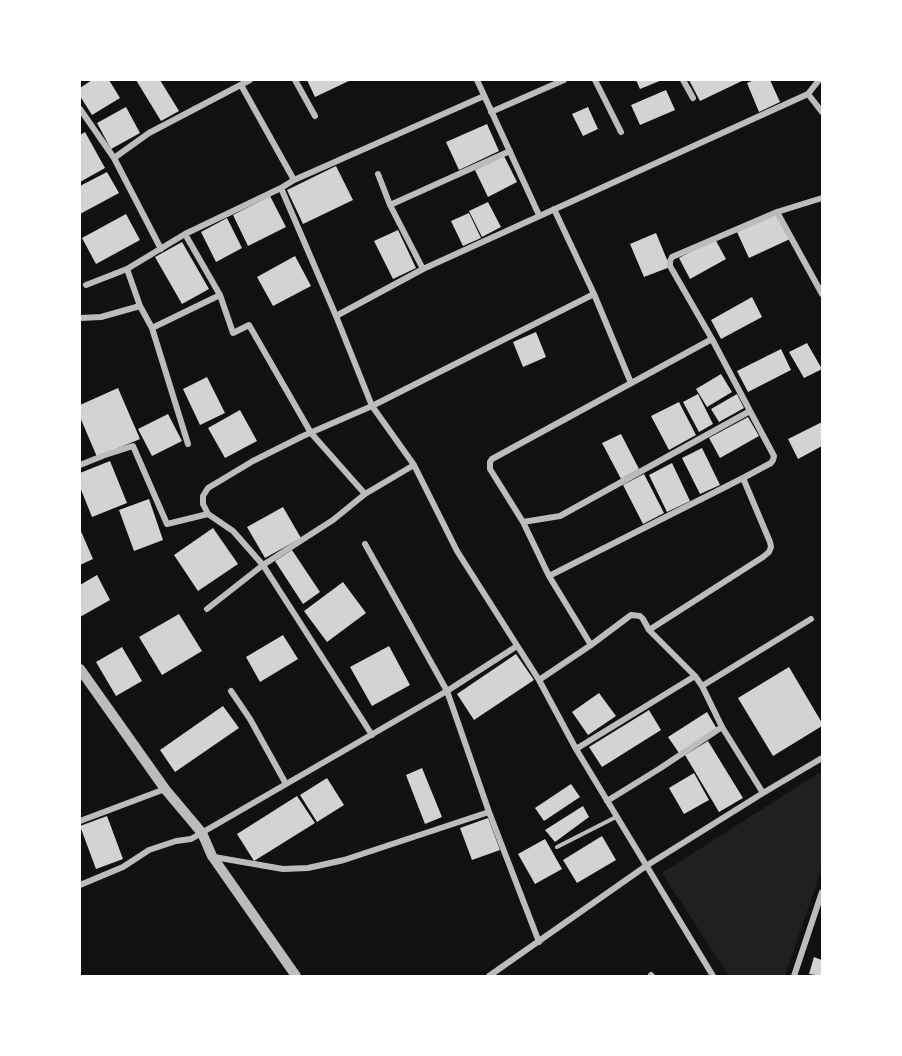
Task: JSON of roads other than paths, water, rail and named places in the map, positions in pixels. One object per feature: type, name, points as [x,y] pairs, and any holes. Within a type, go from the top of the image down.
[{"type":"street","points":[[114,158],[149,133],[240,82],[250,80]]},
{"type":"street","points":[[295,80],[315,116]]},
{"type":"street","points":[[477,80],[539,215]]},
{"type":"street","points":[[492,112],[564,80]]},
{"type":"street","points":[[595,80],[621,132]]},
{"type":"street","points":[[683,80],[693,98]]},
{"type":"street","points":[[336,316],[423,269],[808,94],[819,80]]},
{"type":"street","points":[[240,82],[294,180]]},
{"type":"street","points":[[808,94],[822,112]]},
{"type":"street","points":[[86,285],[127,269],[185,234],[294,180],[484,96]]},
{"type":"street","points":[[80,109],[114,158],[161,249]]},
{"type":"street","points":[[390,205],[510,151]]},
{"type":"street","points":[[378,174],[390,205],[423,269]]},
{"type":"street","points":[[281,188],[372,406],[414,465],[457,551],[539,680],[576,749],[713,976]]},
{"type":"street","points":[[549,576],[771,463],[774,456],[670,266],[670,261],[672,257],[777,212],[822,198]]},
{"type":"street","points":[[555,209],[631,382]]},
{"type":"street","points":[[777,212],[822,294]]},
{"type":"street","points":[[185,234],[220,295],[233,333],[249,326],[311,433],[365,494]]},
{"type":"street","points":[[127,269],[140,306],[152,328],[188,444]]},
{"type":"street","points":[[372,735],[263,565],[233,531],[208,514],[203,504],[203,496],[208,488],[253,461],[372,406],[594,294]]},
{"type":"street","points":[[152,328],[220,295]]},
{"type":"street","points":[[80,318],[101,317],[140,306]]},
{"type":"street","points":[[591,645],[549,576],[523,522],[489,465],[492,459],[712,339]]},
{"type":"street","points":[[523,522],[560,516],[750,411]]},
{"type":"street","points":[[80,465],[105,454],[133,446],[167,524],[208,514]]},
{"type":"street","points":[[207,609],[263,565],[333,520],[365,494],[414,465]]},
{"type":"street","points":[[649,630],[769,552],[770,542],[742,478]]},
{"type":"street","points":[[365,544],[447,691],[489,812],[539,942]]},
{"type":"street","points":[[539,680],[631,615],[639,616],[649,630],[695,676],[722,727],[763,793]]},
{"type":"street","points":[[702,686],[811,619]]},
{"type":"street","points":[[80,885],[123,867],[149,850],[176,841],[191,839],[202,833],[447,691],[517,646]]},
{"type":"street","points":[[80,669],[165,789],[202,833],[212,856],[296,976]]},
{"type":"street","points":[[576,749],[695,676]]},
{"type":"street","points":[[231,691],[250,719],[286,784]]},
{"type":"street","points":[[607,801],[722,727]]},
{"type":"street","points":[[489,976],[646,867],[822,758]]},
{"type":"street","points":[[80,821],[165,789]]},
{"type":"street","points":[[212,856],[284,869],[308,868],[344,860],[489,812]]},
{"type":"street","points":[[794,976],[822,892]]},
{"type":"lane","points":[[557,848],[616,817]]}]
